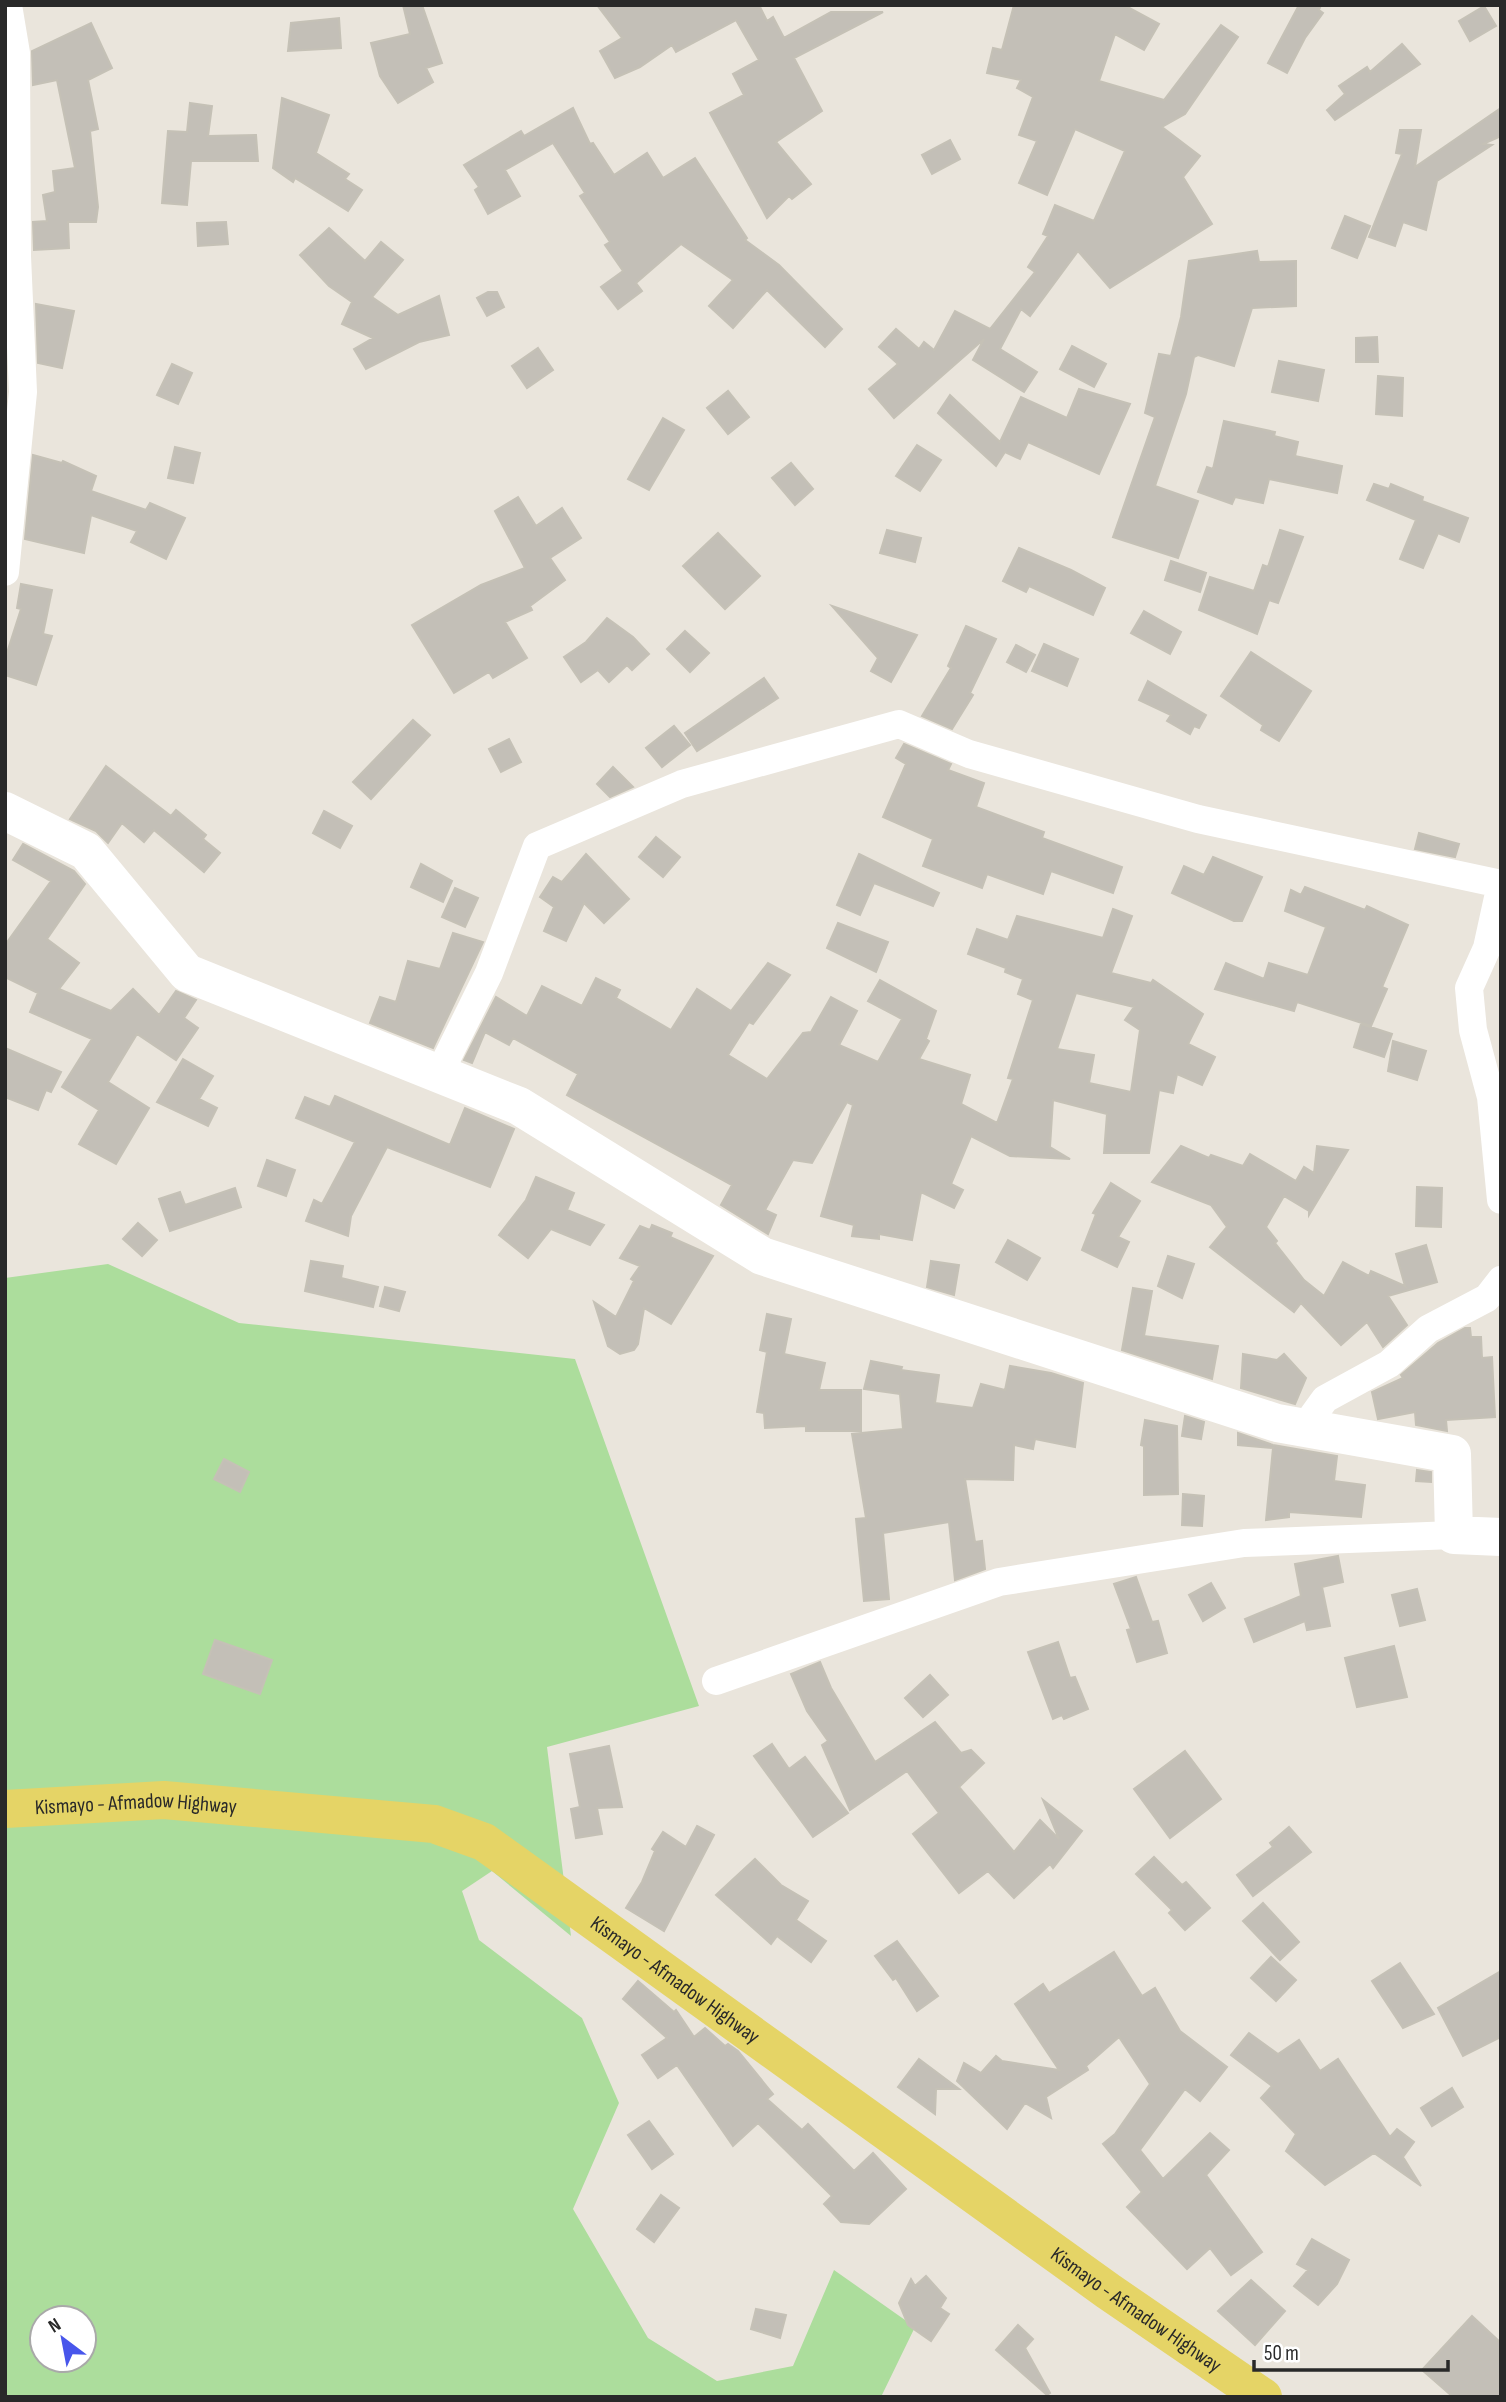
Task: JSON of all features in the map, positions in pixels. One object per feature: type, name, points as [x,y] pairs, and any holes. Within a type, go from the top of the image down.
[{"type":"main road","name":"Kismayo - Afmadow Highway","points":[[5,1809],[164,1800],[434,1824],[484,1842],[1108,2291],[1263,2397]]},
{"type":"street","points":[[5,572],[23,392],[17,256],[16,53],[8,5]]},
{"type":"street","points":[[439,1074],[489,973],[537,846],[682,784],[899,724],[969,754],[1198,819],[1501,884],[1487,948],[1469,988],[1473,1030],[1491,1097],[1501,1200]]},
{"type":"street","points":[[5,811],[86,851],[187,973],[519,1105],[762,1256],[1277,1423],[1452,1454],[1454,1535]]},
{"type":"street","points":[[1304,1428],[1325,1399],[1389,1364],[1428,1329],[1487,1298],[1501,1280]]},
{"type":"street","points":[[716,1681],[999,1582],[1244,1543],[1454,1535],[1501,1537]]},
{"type":"green space","points":[[108,1264],[239,1323],[575,1359],[699,1706],[547,1747],[571,1936],[492,1871],[462,1891],[479,1940],[582,2018],[619,2103],[573,2209],[648,2338],[717,2381],[793,2366],[834,2270],[915,2327],[881,2397],[5,2397],[5,1278]]},
{"type":"building","points":[[403,5],[422,5],[442,63],[426,68],[433,82],[398,103],[380,76],[371,43],[410,34]]},
{"type":"building","points":[[597,5],[764,5],[760,7],[767,21],[773,17],[784,38],[831,12],[883,12],[794,58],[822,111],[776,142],[811,184],[792,199],[789,196],[767,218],[710,113],[744,95],[733,74],[759,60],[736,20],[676,52],[672,45],[640,67],[615,78],[600,51],[622,38]]},
{"type":"building","points":[[1014,5],[1124,5],[1159,24],[1144,50],[1115,34],[1099,81],[1164,100],[1221,25],[1238,37],[1185,114],[1162,127],[1200,156],[1183,177],[1212,224],[1110,288],[1078,251],[1030,316],[1021,309],[1000,349],[1037,372],[1024,392],[973,360],[984,339],[894,418],[869,389],[898,364],[879,347],[896,329],[919,349],[924,342],[934,350],[955,311],[990,329],[1035,272],[1028,267],[1048,236],[1043,234],[1055,205],[1094,221],[1125,151],[1075,129],[1047,195],[1019,183],[1037,141],[1019,135],[1033,97],[1017,88],[1021,80],[987,73],[993,48],[1002,50]]},
{"type":"building","points":[[1299,5],[1321,5],[1319,10],[1323,13],[1305,38],[1287,73],[1268,63]]},
{"type":"building","points":[[1484,6],[1496,26],[1470,41],[1459,21]]},
{"type":"building","points":[[339,18],[341,48],[288,51],[291,23]]},
{"type":"building","points":[[91,23],[112,68],[88,80],[98,129],[90,131],[98,207],[96,222],[68,222],[69,248],[34,250],[33,222],[47,221],[43,195],[55,192],[53,171],[75,168],[57,80],[33,85],[32,51]]},
{"type":"building","points":[[1402,44],[1420,64],[1335,120],[1327,110],[1345,94],[1339,86],[1367,67],[1370,72]]},
{"type":"building","points":[[282,98],[329,115],[316,153],[349,174],[345,179],[362,190],[348,211],[295,178],[293,182],[273,168]]},
{"type":"building","points":[[190,103],[212,106],[208,136],[256,135],[258,161],[191,161],[187,205],[162,203],[168,131],[187,132]]},
{"type":"building","points":[[573,108],[590,144],[593,143],[614,175],[647,153],[663,178],[695,158],[747,238],[745,240],[779,265],[842,329],[825,347],[767,290],[733,328],[709,306],[733,280],[681,244],[636,283],[642,291],[618,309],[601,287],[623,271],[605,245],[610,242],[580,196],[585,193],[553,143],[505,170],[520,196],[488,214],[475,190],[479,187],[464,165],[521,131],[524,136]]},
{"type":"building","points":[[1501,108],[1501,136],[1483,144],[1492,145],[1437,181],[1426,230],[1403,222],[1395,246],[1369,237],[1402,154],[1396,153],[1400,130],[1421,130],[1415,167]]},
{"type":"building","points":[[950,140],[960,159],[932,174],[922,155]]},
{"type":"building","points":[[1345,216],[1370,226],[1357,258],[1332,248]]},
{"type":"building","points":[[226,222],[228,244],[198,246],[197,223]]},
{"type":"building","points":[[329,228],[365,261],[381,242],[403,260],[372,297],[398,315],[439,296],[449,335],[419,342],[366,369],[354,349],[373,338],[342,324],[352,302],[329,286],[300,255]]},
{"type":"building","points":[[1257,251],[1259,262],[1296,261],[1296,306],[1252,308],[1234,366],[1198,355],[1194,357],[1186,394],[1155,486],[1198,501],[1178,558],[1113,537],[1155,417],[1145,413],[1159,354],[1171,356],[1181,317],[1189,261]]},
{"type":"building","points":[[488,292],[497,292],[504,307],[487,316],[477,298]]},
{"type":"building","points":[[36,304],[74,311],[62,368],[38,363]]},
{"type":"building","points":[[1377,337],[1378,362],[1356,362],[1356,338]]},
{"type":"building","points":[[1072,346],[1106,364],[1094,387],[1060,369]]},
{"type":"building","points":[[538,348],[553,370],[527,388],[512,366]]},
{"type":"building","points":[[1279,361],[1324,370],[1318,401],[1272,392]]},
{"type":"building","points":[[172,364],[192,373],[178,404],[157,395]]},
{"type":"building","points":[[1378,376],[1403,378],[1402,416],[1376,414]]},
{"type":"building","points":[[1079,389],[1130,404],[1099,474],[1028,442],[1020,459],[1005,452],[996,466],[938,413],[950,395],[1000,442],[1021,397],[1067,418]]},
{"type":"building","points":[[728,391],[749,417],[728,434],[707,408]]},
{"type":"building","points":[[663,418],[684,430],[649,490],[628,479]]},
{"type":"building","points":[[1224,421],[1275,432],[1274,436],[1298,442],[1295,456],[1342,466],[1337,493],[1269,479],[1263,503],[1235,497],[1232,504],[1198,492],[1207,467],[1213,469]]},
{"type":"building","points":[[917,445],[941,460],[920,491],[896,476]]},
{"type":"building","points":[[175,447],[200,453],[193,483],[168,478]]},
{"type":"building","points":[[33,455],[62,463],[63,461],[96,476],[91,491],[146,510],[150,503],[185,518],[166,559],[131,542],[137,531],[91,515],[84,553],[25,539]]},
{"type":"building","points":[[791,463],[813,489],[795,505],[772,478]]},
{"type":"building","points":[[1374,484],[1389,489],[1391,484],[1423,497],[1422,501],[1468,518],[1459,542],[1438,533],[1423,568],[1400,559],[1416,520],[1367,500]]},
{"type":"building","points":[[518,497],[536,526],[562,508],[581,538],[550,558],[565,580],[530,606],[532,610],[505,622],[527,658],[493,678],[489,672],[454,693],[412,625],[481,585],[525,568],[495,511]]},
{"type":"building","points":[[887,530],[921,538],[915,562],[880,553]]},
{"type":"building","points":[[1280,530],[1303,537],[1278,603],[1269,600],[1257,634],[1199,610],[1210,577],[1254,591],[1263,565],[1268,567]]},
{"type":"building","points":[[718,533],[760,576],[725,609],[683,566]]},
{"type":"building","points":[[1019,548],[1105,588],[1093,615],[1029,586],[1026,592],[1003,581]]},
{"type":"building","points":[[1171,561],[1206,573],[1200,592],[1165,580]]},
{"type":"building","points":[[21,584],[52,590],[43,634],[52,636],[36,685],[5,675],[5,659],[21,609],[17,608]]},
{"type":"building","points":[[832,606],[917,635],[891,682],[871,671],[878,658]]},
{"type":"building","points":[[1144,611],[1181,632],[1170,654],[1131,633]]},
{"type":"building","points":[[607,618],[633,637],[649,654],[632,670],[627,665],[609,682],[598,670],[581,682],[564,657],[586,642]]},
{"type":"building","points":[[966,626],[996,639],[970,693],[973,695],[952,729],[922,716],[951,668],[948,666]]},
{"type":"building","points":[[685,631],[709,653],[690,672],[667,649]]},
{"type":"building","points":[[1044,644],[1078,659],[1067,686],[1032,671]]},
{"type":"building","points":[[1016,645],[1035,655],[1026,672],[1007,662]]},
{"type":"building","points":[[1251,652],[1311,691],[1279,741],[1261,730],[1263,725],[1221,696]]},
{"type":"building","points":[[764,678],[778,698],[697,751],[685,733]]},
{"type":"building","points":[[1148,681],[1206,715],[1199,728],[1194,726],[1190,734],[1167,721],[1171,715],[1139,700]]},
{"type":"building","points":[[413,720],[430,735],[371,799],[353,782]]},
{"type":"building","points":[[674,726],[690,745],[662,767],[646,748]]},
{"type":"building","points":[[509,739],[521,762],[501,772],[489,749]]},
{"type":"building","points":[[904,744],[951,764],[948,770],[984,783],[976,807],[1044,832],[1042,838],[1122,867],[1113,893],[1051,871],[1043,894],[987,874],[982,888],[923,866],[933,839],[883,817],[906,764],[896,758]]},
{"type":"building","points":[[106,766],[171,816],[176,810],[206,835],[203,839],[220,853],[204,872],[154,830],[144,842],[122,823],[108,843],[96,831],[70,819]]},
{"type":"building","points":[[613,767],[633,787],[610,797],[597,784]]},
{"type":"building","points":[[324,811],[352,826],[340,848],[313,833]]},
{"type":"building","points":[[1419,833],[1459,844],[1455,857],[1415,849]]},
{"type":"building","points":[[656,837],[680,857],[663,877],[639,857]]},
{"type":"building","points":[[23,844],[74,871],[85,884],[47,939],[79,963],[59,989],[111,1011],[133,989],[159,1015],[176,991],[196,1000],[184,1018],[198,1028],[176,1060],[137,1034],[108,1082],[149,1108],[116,1164],[79,1144],[99,1110],[62,1087],[92,1039],[30,1012],[38,993],[5,977],[5,945],[51,881],[13,860]]},
{"type":"building","points":[[586,854],[629,899],[604,923],[584,903],[566,941],[544,931],[554,907],[540,897],[553,877],[562,882]]},
{"type":"building","points":[[859,854],[939,893],[933,906],[874,883],[860,915],[837,905]]},
{"type":"building","points":[[1213,857],[1262,877],[1242,921],[1234,921],[1172,893],[1184,866],[1204,875]]},
{"type":"building","points":[[421,864],[452,881],[443,902],[411,887]]},
{"type":"building","points":[[1305,887],[1365,910],[1367,906],[1408,925],[1382,987],[1387,989],[1371,1026],[1297,1002],[1294,1011],[1215,989],[1226,963],[1264,979],[1269,963],[1308,975],[1326,927],[1285,911],[1291,890],[1301,895]]},
{"type":"building","points":[[455,888],[478,898],[465,927],[442,917]]},
{"type":"building","points":[[1113,909],[1132,916],[1111,973],[1151,983],[1153,980],[1203,1014],[1188,1044],[1215,1057],[1202,1085],[1177,1074],[1173,1093],[1159,1090],[1149,1153],[1104,1153],[1107,1114],[1053,1100],[1050,1147],[1070,1159],[1010,1156],[971,1136],[951,1184],[963,1190],[954,1208],[921,1192],[912,1240],[879,1234],[879,1239],[852,1236],[854,1225],[821,1216],[853,1105],[847,1102],[812,1163],[793,1160],[765,1210],[776,1215],[768,1234],[721,1205],[732,1185],[567,1095],[578,1074],[513,1038],[509,1045],[485,1032],[472,1063],[464,1060],[496,997],[527,1016],[542,986],[582,1006],[596,978],[620,990],[616,998],[671,1030],[697,989],[731,1011],[768,963],[790,975],[753,1024],[749,1022],[728,1055],[767,1079],[803,1033],[811,1032],[831,997],[857,1011],[839,1045],[878,1062],[902,1019],[868,1001],[880,980],[936,1011],[926,1039],[929,1041],[919,1059],[970,1075],[961,1104],[997,1123],[1013,1079],[1008,1078],[1033,1000],[1018,994],[1023,979],[1005,972],[1006,968],[968,954],[977,929],[1008,940],[1017,916],[1103,938]],"holes":[[[1076,993],[1134,1007],[1125,1020],[1140,1030],[1131,1092],[1089,1083],[1094,1055],[1057,1049]]]},
{"type":"building","points":[[838,923],[888,942],[876,972],[827,948]]},
{"type":"building","points":[[453,933],[483,942],[433,1048],[370,1023],[380,997],[396,1002],[408,961],[440,969]]},
{"type":"building","points":[[1361,1024],[1392,1034],[1384,1057],[1354,1047]]},
{"type":"building","points":[[1393,1041],[1426,1051],[1417,1080],[1388,1071]]},
{"type":"building","points":[[5,1048],[61,1072],[51,1092],[46,1090],[38,1110],[5,1097]]},
{"type":"building","points":[[183,1059],[213,1076],[199,1099],[217,1108],[208,1126],[157,1102]]},
{"type":"building","points":[[335,1096],[450,1145],[465,1108],[514,1129],[490,1187],[387,1147],[351,1216],[348,1236],[306,1221],[314,1200],[322,1204],[355,1142],[296,1118],[305,1097],[330,1107]]},
{"type":"building","points":[[1181,1146],[1209,1158],[1211,1155],[1243,1166],[1250,1154],[1296,1181],[1304,1167],[1314,1173],[1317,1146],[1348,1150],[1309,1215],[1309,1211],[1284,1196],[1266,1227],[1277,1241],[1275,1243],[1304,1280],[1324,1296],[1343,1262],[1369,1276],[1371,1271],[1405,1286],[1396,1254],[1426,1245],[1437,1282],[1388,1296],[1407,1325],[1383,1347],[1367,1322],[1341,1345],[1301,1303],[1294,1312],[1210,1247],[1227,1227],[1211,1205],[1152,1182]]},
{"type":"building","points":[[267,1160],[295,1170],[286,1196],[258,1186]]},
{"type":"building","points":[[536,1177],[574,1193],[567,1210],[604,1225],[590,1245],[551,1229],[528,1258],[499,1235],[526,1200]]},
{"type":"building","points":[[1111,1183],[1140,1201],[1118,1237],[1129,1242],[1117,1267],[1082,1250],[1096,1214],[1093,1213]]},
{"type":"building","points":[[1417,1187],[1442,1188],[1441,1227],[1416,1226]]},
{"type":"building","points":[[235,1188],[241,1207],[170,1231],[159,1199],[180,1192],[185,1205]]},
{"type":"building","points":[[138,1223],[157,1240],[142,1256],[123,1239]]},
{"type":"building","points":[[652,1225],[672,1233],[670,1237],[713,1256],[671,1324],[644,1308],[638,1344],[634,1350],[620,1354],[608,1346],[594,1302],[616,1317],[634,1281],[631,1279],[640,1266],[620,1258],[640,1226],[650,1230]]},
{"type":"building","points":[[1008,1240],[1040,1258],[1027,1280],[996,1262]]},
{"type":"building","points":[[1168,1256],[1194,1264],[1182,1298],[1158,1286]]},
{"type":"building","points":[[311,1261],[343,1266],[341,1278],[378,1287],[373,1307],[305,1291]]},
{"type":"building","points":[[931,1261],[959,1265],[954,1295],[927,1287]]},
{"type":"building","points":[[385,1287],[405,1292],[399,1311],[380,1306]]},
{"type":"building","points":[[1133,1288],[1152,1291],[1144,1336],[1218,1346],[1212,1379],[1122,1350]]},
{"type":"building","points":[[767,1314],[791,1319],[784,1354],[825,1363],[819,1390],[861,1390],[861,1431],[806,1431],[806,1426],[765,1428],[764,1413],[757,1412],[767,1352],[760,1350]]},
{"type":"building","points":[[1465,1328],[1470,1328],[1471,1337],[1481,1337],[1482,1358],[1492,1357],[1495,1417],[1446,1420],[1447,1431],[1416,1425],[1415,1412],[1378,1419],[1372,1392],[1403,1378],[1401,1375],[1438,1343]]},
{"type":"building","points":[[1243,1354],[1277,1360],[1284,1354],[1306,1378],[1295,1404],[1241,1388]]},
{"type":"building","points":[[871,1361],[902,1367],[901,1370],[939,1375],[935,1403],[973,1408],[981,1384],[1005,1390],[1010,1366],[1051,1373],[1083,1383],[1075,1447],[1035,1439],[1033,1449],[1014,1445],[1013,1480],[965,1479],[975,1542],[982,1541],[985,1569],[955,1580],[949,1522],[883,1533],[889,1599],[864,1601],[856,1519],[866,1518],[852,1434],[903,1429],[900,1394],[864,1389]]},
{"type":"building","points":[[1185,1416],[1204,1422],[1201,1439],[1182,1436]]},
{"type":"building","points":[[1145,1420],[1177,1426],[1178,1494],[1144,1495],[1144,1446],[1141,1445]]},
{"type":"building","points":[[1238,1433],[1273,1445],[1337,1456],[1334,1481],[1365,1485],[1361,1517],[1289,1512],[1289,1517],[1266,1520],[1273,1448],[1238,1445]]},
{"type":"building","points":[[224,1459],[249,1472],[240,1492],[214,1479]]},
{"type":"building","points":[[1417,1470],[1431,1472],[1431,1482],[1416,1481]]},
{"type":"building","points":[[1183,1494],[1204,1496],[1202,1526],[1182,1525]]},
{"type":"building","points":[[1338,1556],[1343,1582],[1322,1587],[1330,1626],[1307,1630],[1305,1621],[1254,1642],[1245,1619],[1301,1596],[1295,1564]]},
{"type":"building","points":[[1136,1577],[1152,1622],[1158,1621],[1167,1653],[1137,1662],[1127,1630],[1131,1629],[1114,1584]]},
{"type":"building","points":[[1211,1583],[1225,1608],[1203,1621],[1189,1595]]},
{"type":"building","points":[[1417,1589],[1425,1620],[1400,1626],[1392,1595]]},
{"type":"building","points":[[215,1640],[272,1660],[260,1694],[203,1674]]},
{"type":"building","points":[[1058,1642],[1070,1678],[1075,1677],[1088,1709],[1064,1719],[1062,1715],[1053,1719],[1028,1652]]},
{"type":"building","points":[[1394,1646],[1407,1697],[1357,1707],[1345,1658]]},
{"type":"building","points":[[820,1662],[831,1688],[875,1762],[935,1722],[961,1753],[971,1750],[984,1763],[959,1787],[1014,1852],[1040,1820],[1059,1839],[1043,1800],[1082,1831],[1053,1868],[1050,1864],[1014,1898],[988,1871],[959,1893],[913,1834],[939,1813],[907,1771],[850,1810],[822,1745],[828,1741],[807,1711],[791,1674]]},
{"type":"building","points":[[930,1675],[948,1695],[923,1717],[905,1698]]},
{"type":"building","points":[[772,1744],[789,1769],[805,1757],[848,1813],[813,1837],[754,1756]]},
{"type":"building","points":[[609,1746],[622,1807],[597,1808],[602,1834],[576,1838],[571,1809],[580,1807],[570,1754]]},
{"type":"building","points":[[1185,1751],[1221,1799],[1170,1838],[1134,1789]]},
{"type":"building","points":[[697,1826],[714,1835],[664,1931],[626,1908],[642,1882],[655,1851],[652,1849],[663,1832],[686,1847]]},
{"type":"building","points":[[1289,1827],[1311,1852],[1253,1896],[1237,1875],[1273,1847],[1270,1843]]},
{"type":"building","points":[[1154,1857],[1182,1885],[1186,1882],[1210,1908],[1185,1930],[1169,1913],[1172,1910],[1136,1874]]},
{"type":"building","points":[[755,1859],[781,1885],[808,1901],[796,1920],[826,1941],[811,1962],[777,1936],[771,1944],[716,1895]]},
{"type":"building","points":[[1263,1903],[1299,1942],[1280,1960],[1243,1921]]},
{"type":"building","points":[[897,1941],[938,1996],[917,2011],[896,1978],[893,1980],[875,1956]]},
{"type":"building","points":[[1114,1952],[1142,1996],[1155,1988],[1180,2031],[1227,2067],[1200,2101],[1185,2089],[1140,2150],[1163,2179],[1210,2133],[1229,2150],[1206,2175],[1262,2252],[1231,2275],[1210,2248],[1187,2269],[1127,2207],[1142,2192],[1103,2144],[1115,2134],[1150,2084],[1119,2037],[1086,2066],[1088,2070],[1046,2097],[1051,2118],[1025,2103],[1007,2129],[957,2081],[964,2063],[981,2073],[996,2056],[1002,2061],[1059,2070],[1015,2004],[1043,1984],[1049,1993]]},
{"type":"building","points":[[1271,1957],[1296,1980],[1276,2001],[1251,1978]]},
{"type":"building","points":[[1400,1963],[1434,2014],[1403,2028],[1372,1981]]},
{"type":"building","points":[[1501,1971],[1501,2037],[1463,2056],[1438,2008]]},
{"type":"building","points":[[638,1981],[674,2012],[676,2010],[694,2037],[705,2028],[725,2046],[728,2044],[738,2051],[773,2094],[767,2099],[802,2130],[808,2124],[854,2171],[873,2153],[906,2189],[869,2224],[841,2222],[824,2204],[832,2196],[758,2123],[733,2146],[677,2065],[658,2078],[642,2055],[667,2038],[623,1999]]},
{"type":"building","points":[[1249,2033],[1278,2054],[1299,2040],[1320,2071],[1338,2059],[1390,2137],[1397,2129],[1414,2142],[1403,2157],[1421,2186],[1374,2153],[1325,2185],[1286,2151],[1296,2134],[1261,2098],[1272,2086],[1231,2055]]},
{"type":"building","points":[[919,2059],[959,2089],[936,2089],[935,2114],[898,2087]]},
{"type":"building","points":[[1452,2088],[1463,2107],[1432,2126],[1421,2108]]},
{"type":"building","points":[[649,2121],[673,2154],[652,2169],[628,2135]]},
{"type":"building","points":[[661,2195],[679,2208],[654,2242],[637,2229]]},
{"type":"building","points":[[1312,2239],[1349,2260],[1337,2284],[1318,2305],[1294,2286],[1308,2270],[1297,2264]]},
{"type":"building","points":[[926,2276],[946,2298],[940,2308],[949,2314],[931,2341],[908,2325],[899,2303],[911,2279],[915,2286]]},
{"type":"building","points":[[1251,2280],[1285,2311],[1255,2345],[1218,2311]]},
{"type":"building","points":[[756,2309],[786,2315],[780,2338],[751,2329]]},
{"type":"building","points":[[1472,2316],[1501,2343],[1501,2397],[1453,2397],[1422,2370]]},
{"type":"building","points":[[1018,2325],[1033,2339],[1025,2348],[1050,2393],[1047,2395],[996,2350]]}]
